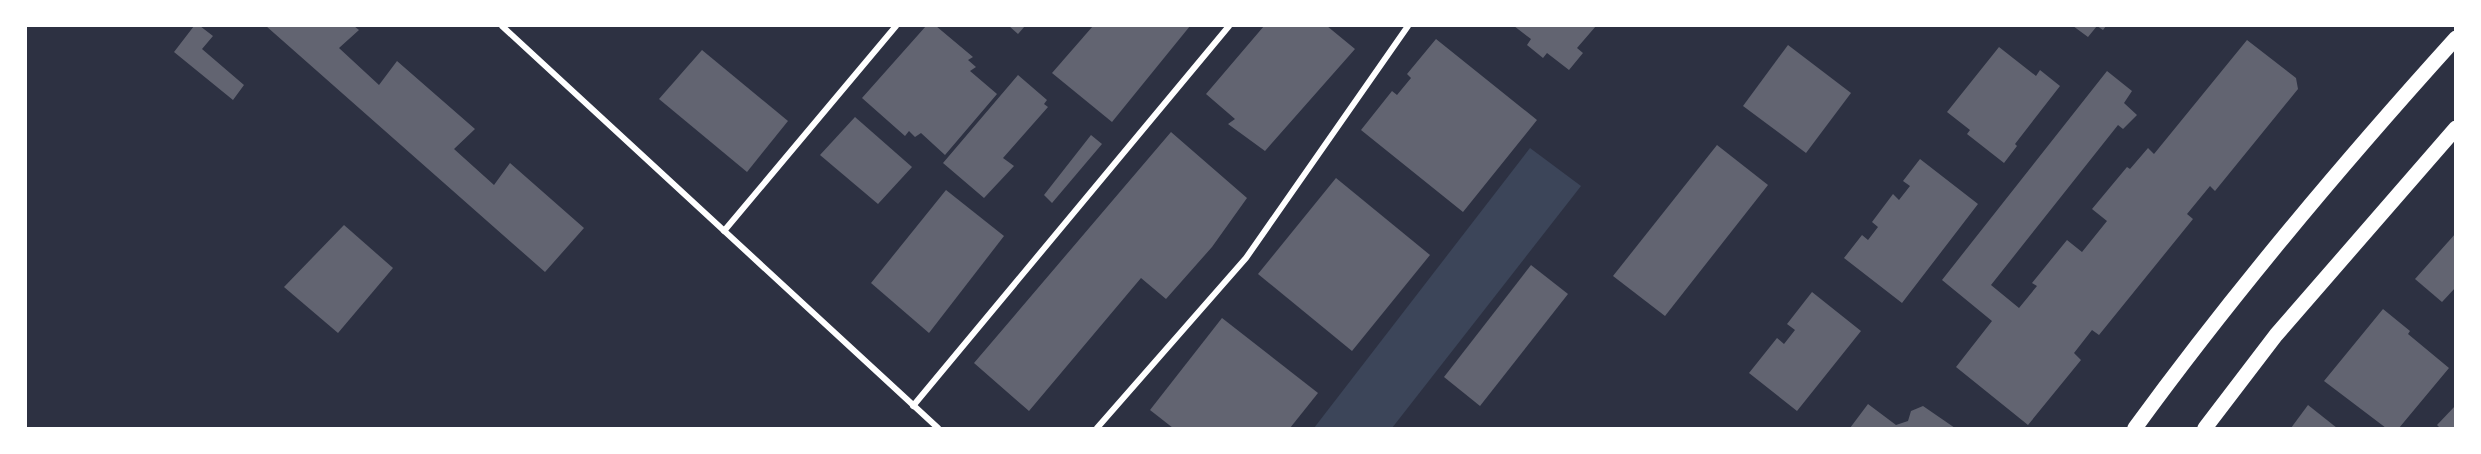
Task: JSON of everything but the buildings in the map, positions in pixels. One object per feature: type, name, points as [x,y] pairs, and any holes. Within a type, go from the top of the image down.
[{"type":"main road","points":[[2135,429],[2206,330],[2394,106],[2456,38]]},
{"type":"main road","points":[[2205,429],[2276,334],[2456,128]]},
{"type":"street","points":[[502,26],[938,429]]},
{"type":"street","points":[[724,231],[896,26]]},
{"type":"street","points":[[913,406],[1229,26]]},
{"type":"street","points":[[1097,429],[1246,258],[1408,26]]},
{"type":"shaded area","points":[[1530,148],[1581,186],[1392,428],[1314,428]]}]
